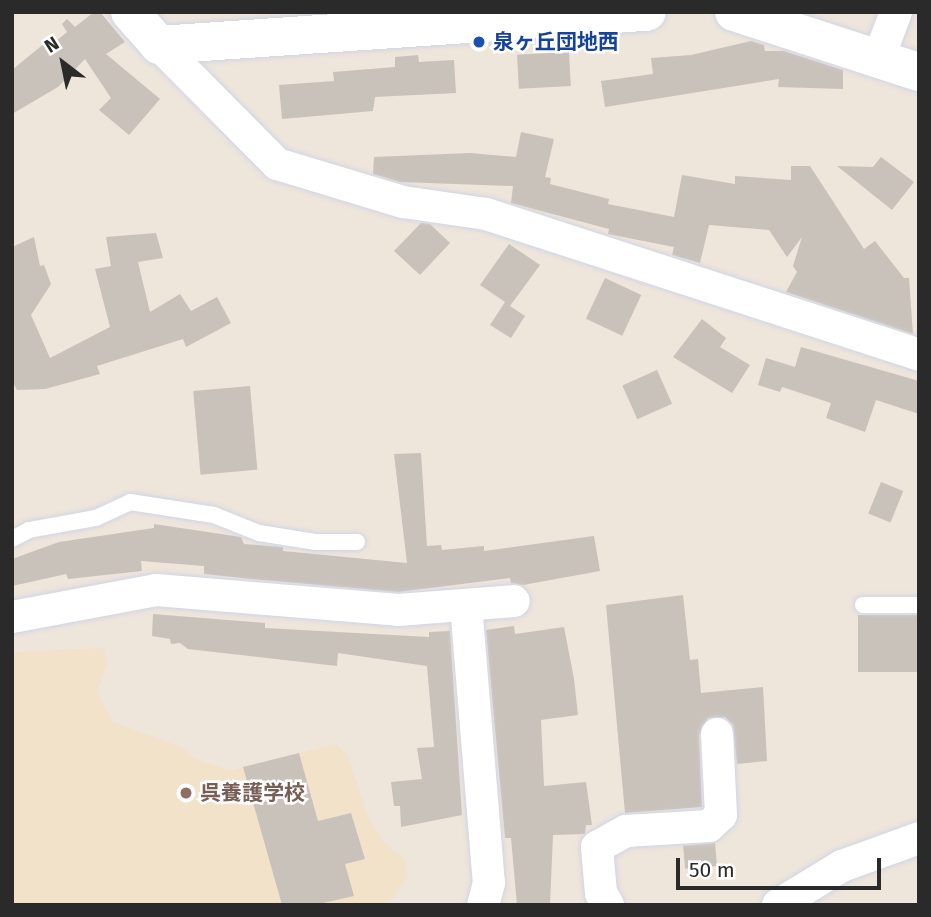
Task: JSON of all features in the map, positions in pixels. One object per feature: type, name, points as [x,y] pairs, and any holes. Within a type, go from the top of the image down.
[{"type":"street","points":[[130,12],[276,164],[403,202],[486,214],[919,355]]},
{"type":"street","points":[[159,45],[647,12]]},
{"type":"street","points":[[734,12],[919,72]]},
{"type":"street","points":[[879,58],[896,12]]},
{"type":"street","points":[[12,617],[156,590],[398,610],[514,601]]},
{"type":"street","points":[[466,605],[489,883],[483,905]]},
{"type":"street","points":[[608,905],[601,894],[597,847],[626,831],[709,826],[721,815],[717,734]]},
{"type":"street","points":[[778,905],[842,866],[919,838]]},
{"type":"lane","points":[[12,539],[29,530],[96,518],[130,502],[214,515],[259,533],[316,542],[357,542]]},
{"type":"lane","points":[[863,605],[919,605]]},
{"type":"shaded area","name":"呉養護学校","points":[[104,648],[107,664],[97,692],[113,722],[184,748],[193,758],[230,771],[335,744],[348,755],[367,815],[384,842],[404,859],[408,876],[388,905],[12,905],[12,652]]},
{"type":"building","points":[[94,12],[100,12],[125,42],[106,54],[160,99],[129,135],[99,110],[111,98],[85,59],[58,87],[12,114],[12,70],[51,38],[55,42],[67,32],[62,24],[67,19],[75,27]]},
{"type":"building","points":[[751,41],[764,45],[765,51],[784,51],[843,70],[843,89],[778,87],[779,79],[605,107],[601,81],[653,74],[651,58],[691,55]]},
{"type":"building","points":[[569,52],[571,86],[519,89],[517,55]]},
{"type":"building","points":[[418,55],[419,62],[454,60],[456,93],[375,97],[373,111],[282,119],[279,85],[334,81],[333,72],[395,67],[395,57]]},
{"type":"building","points":[[521,132],[554,139],[545,177],[551,178],[550,184],[609,199],[608,204],[674,217],[682,175],[735,184],[735,176],[791,180],[791,166],[810,166],[864,249],[875,241],[904,278],[909,278],[913,334],[786,292],[797,272],[793,266],[802,237],[787,257],[769,230],[709,225],[700,263],[672,255],[674,247],[608,234],[609,229],[511,203],[513,186],[400,182],[373,174],[374,157],[470,153],[516,157]]},
{"type":"building","points":[[881,157],[914,182],[892,210],[837,166],[873,167]]},
{"type":"building","points":[[421,223],[430,224],[450,243],[420,275],[394,251]]},
{"type":"building","points":[[156,233],[163,258],[138,262],[150,312],[180,294],[191,311],[217,297],[231,323],[186,347],[183,339],[97,366],[100,374],[45,389],[17,390],[12,381],[12,247],[34,237],[40,266],[44,265],[51,284],[31,315],[50,358],[110,327],[95,269],[111,266],[106,237]]},
{"type":"building","points":[[509,244],[540,265],[510,306],[525,316],[511,338],[490,325],[505,302],[480,285]]},
{"type":"building","points":[[605,278],[641,295],[622,336],[586,319]]},
{"type":"building","points":[[702,319],[726,338],[720,347],[750,365],[732,393],[673,357]]},
{"type":"building","points":[[801,347],[919,381],[919,414],[876,400],[865,432],[826,418],[831,403],[782,387],[780,392],[758,385],[766,358],[795,367]]},
{"type":"building","points":[[657,370],[672,404],[637,419],[622,385]]},
{"type":"building","points":[[250,386],[257,470],[201,475],[193,391]]},
{"type":"building","points":[[421,453],[427,546],[441,545],[442,550],[484,546],[484,551],[594,536],[600,571],[523,585],[511,583],[510,578],[398,592],[204,574],[204,566],[141,561],[142,571],[68,579],[66,574],[12,586],[12,559],[59,542],[154,528],[154,524],[241,537],[244,544],[283,547],[283,551],[407,563],[394,454]]},
{"type":"building","points":[[881,482],[903,491],[891,523],[868,514]]},
{"type":"building","points":[[683,595],[690,660],[698,659],[701,693],[763,687],[767,761],[737,764],[733,725],[725,717],[708,718],[699,735],[702,807],[625,813],[606,605]]},
{"type":"building","points":[[153,614],[265,623],[265,628],[429,637],[429,632],[450,631],[462,815],[401,827],[400,806],[394,806],[391,782],[422,779],[417,748],[434,747],[427,666],[338,653],[337,666],[188,649],[180,643],[171,644],[170,639],[152,636]]},
{"type":"building","points":[[858,615],[919,615],[919,672],[858,672]]},
{"type":"building","points":[[514,626],[515,634],[564,627],[574,679],[578,715],[541,720],[544,786],[586,782],[592,825],[586,825],[585,834],[553,835],[550,905],[517,905],[511,838],[505,838],[486,630]]},
{"type":"building","points":[[299,753],[318,821],[351,813],[365,859],[345,864],[354,896],[314,905],[282,905],[243,767]]},
{"type":"building","points":[[715,843],[717,866],[685,869],[683,846]]},
{"type":"place","name":"泉ヶ丘団地西","points":[[479,42]]},
{"type":"place","name":"呉養護学校","points":[[186,793]]}]
